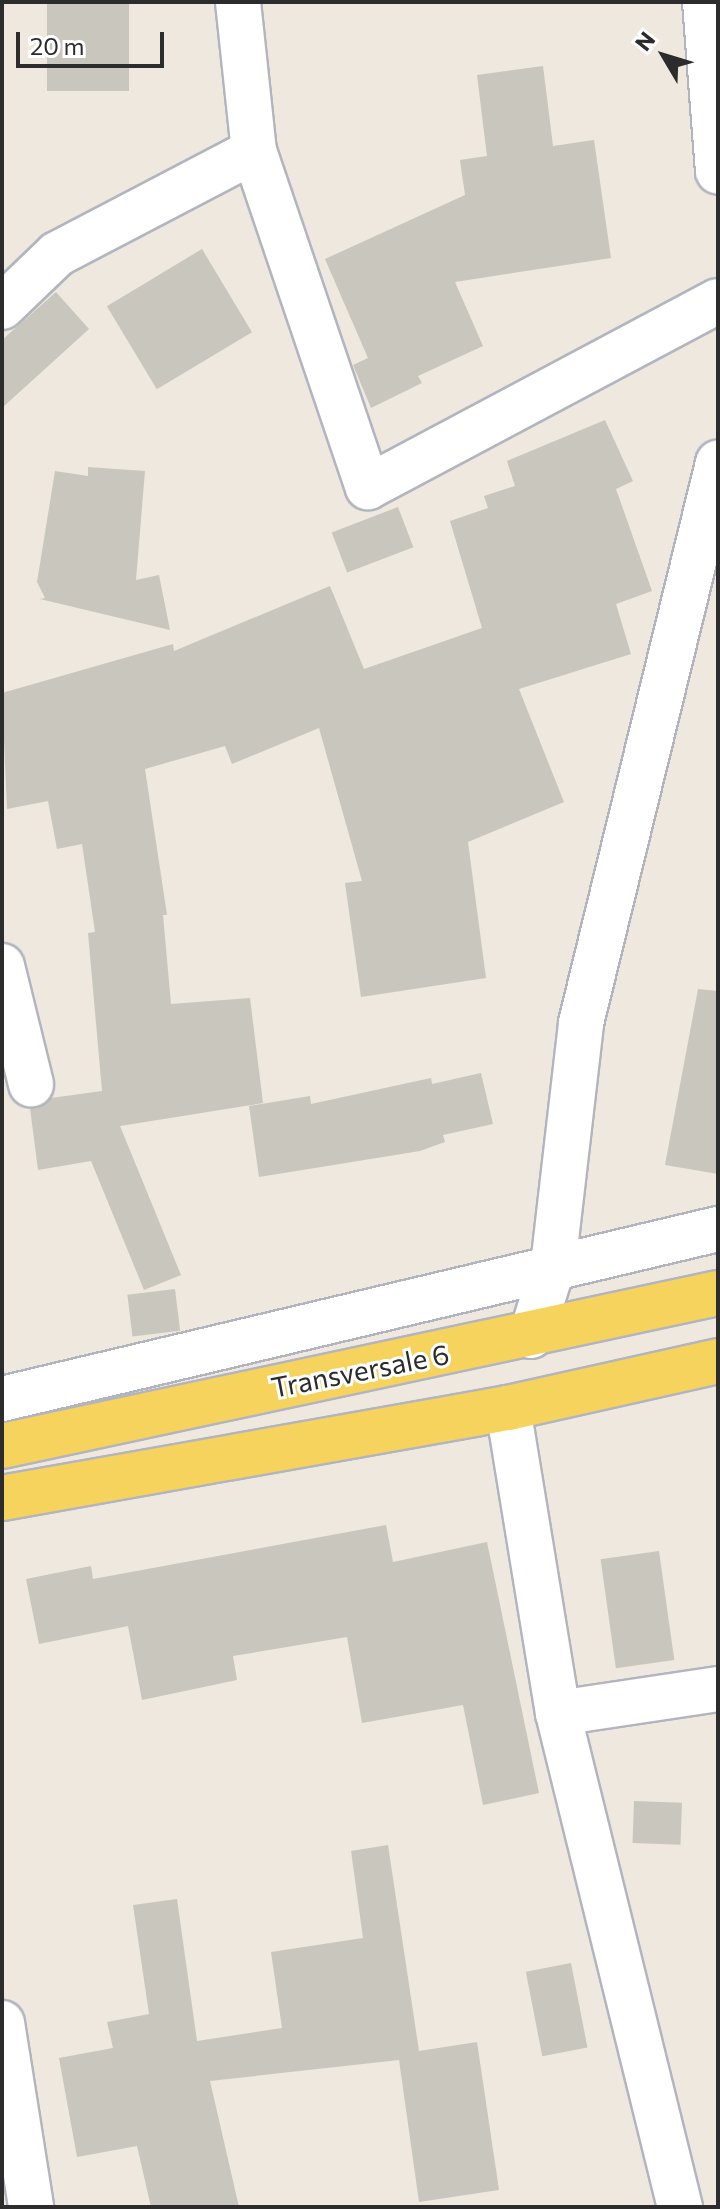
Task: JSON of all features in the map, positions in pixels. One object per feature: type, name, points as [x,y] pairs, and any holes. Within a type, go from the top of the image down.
[{"type":"main road","name":"Transversale 6","points":[[2,1446],[84,1426],[531,1336],[718,1293]]},
{"type":"main road","points":[[2,1498],[508,1408],[718,1361]]},
{"type":"street","points":[[238,2],[254,151],[368,487],[718,301]]},
{"type":"street","points":[[705,2],[718,172]]},
{"type":"street","points":[[2,307],[57,254],[254,151]]},
{"type":"street","points":[[531,1336],[553,1266],[581,1023],[718,463]]},
{"type":"street","points":[[2,966],[31,1084]]},
{"type":"street","points":[[2,1399],[718,1229]]},
{"type":"street","points":[[79,1380],[84,1426]]},
{"type":"street","points":[[508,1408],[558,1713],[680,2207]]},
{"type":"street","points":[[558,1713],[718,1689]]},
{"type":"street","points":[[2,2023],[31,2207]]},
{"type":"building","points":[[47,2],[129,2],[129,91],[47,91]]},
{"type":"building","points":[[543,66],[553,146],[594,140],[611,258],[455,282],[483,346],[418,376],[422,383],[371,408],[353,365],[368,358],[325,259],[465,195],[460,160],[487,156],[477,75]]},
{"type":"building","points":[[202,249],[252,332],[157,389],[107,306]]},
{"type":"building","points":[[56,292],[89,329],[2,408],[2,340]]},
{"type":"building","points":[[605,420],[633,481],[616,489],[652,591],[616,604],[631,654],[519,689],[564,802],[468,842],[486,978],[361,997],[345,883],[362,881],[319,728],[232,764],[225,746],[145,769],[167,915],[163,915],[171,1004],[250,998],[263,1103],[120,1126],[181,1275],[144,1290],[91,1161],[38,1170],[30,1108],[51,1098],[102,1091],[88,933],[95,932],[82,844],[57,849],[48,801],[7,809],[2,693],[173,644],[174,651],[330,586],[364,669],[482,628],[450,521],[488,508],[484,496],[515,486],[507,461]]},
{"type":"building","points":[[88,467],[145,471],[136,580],[159,575],[170,630],[40,599],[45,598],[37,582],[55,471],[88,476]]},
{"type":"building","points":[[398,507],[413,547],[347,573],[332,532]]},
{"type":"building","points":[[698,989],[718,991],[718,1174],[665,1165]]},
{"type":"building","points":[[481,1073],[493,1124],[443,1135],[445,1142],[420,1151],[259,1177],[249,1106],[310,1096],[311,1104],[431,1078],[432,1084]]},
{"type":"building","points":[[175,1289],[180,1331],[132,1337],[127,1295]]},
{"type":"building","points":[[386,1525],[393,1562],[487,1542],[539,1793],[483,1805],[463,1705],[362,1723],[347,1637],[233,1656],[237,1680],[142,1700],[128,1626],[39,1644],[26,1579],[91,1566],[93,1579]]},
{"type":"building","points":[[659,1551],[674,1660],[616,1668],[601,1559]]},
{"type":"building","points":[[634,1801],[682,1803],[681,1845],[633,1843]]},
{"type":"building","points":[[388,1845],[419,2051],[477,2042],[499,2190],[419,2202],[399,2060],[210,2081],[239,2207],[151,2207],[137,2146],[77,2157],[59,2058],[113,2048],[107,2022],[149,2014],[133,1905],[177,1899],[197,2041],[282,2028],[271,1952],[363,1938],[351,1851]]},
{"type":"building","points":[[571,1963],[587,2047],[542,2056],[526,1972]]}]
